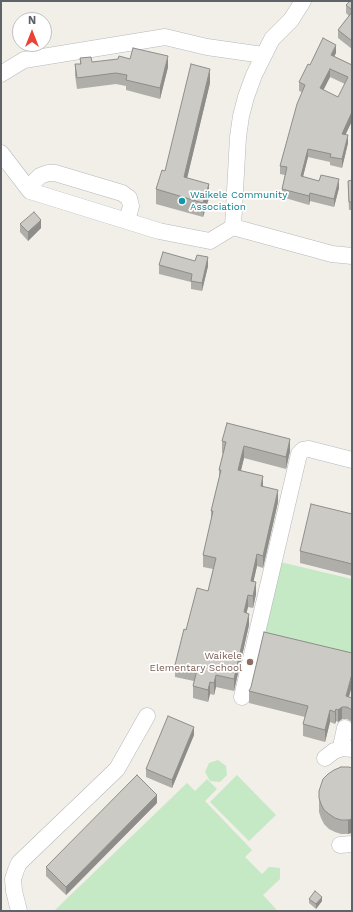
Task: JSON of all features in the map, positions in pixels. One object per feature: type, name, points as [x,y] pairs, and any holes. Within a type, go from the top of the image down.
[{"type":"street","points":[[233,227],[238,137],[246,97],[254,75],[272,39],[291,20],[303,1]]},
{"type":"street","points":[[1,74],[24,60],[165,37],[207,47],[264,55]]},
{"type":"street","points":[[1,153],[30,191],[159,231],[210,241],[233,227],[332,254],[352,256]]},
{"type":"street","points":[[30,191],[35,181],[40,176],[48,173],[55,173],[122,193],[129,198],[131,206],[127,221]]},
{"type":"street","points":[[242,697],[299,454],[303,450],[309,449],[352,460]]},
{"type":"street","points":[[19,911],[14,891],[13,879],[19,863],[117,769],[147,716]]},
{"type":"street","points":[[325,758],[334,751],[347,748],[342,742],[345,728]]},
{"type":"green space","points":[[280,562],[352,579],[352,647],[348,662],[261,641]]},
{"type":"green space","points":[[218,760],[226,766],[227,775],[220,782],[210,781],[205,772],[209,763]]},
{"type":"green space","points":[[237,775],[276,815],[249,841],[210,802]]},
{"type":"green space","points":[[207,779],[217,789],[205,801],[252,850],[245,857],[262,874],[269,867],[280,868],[280,879],[263,895],[276,909],[275,911],[54,911],[187,783],[195,791]]},
{"type":"building","points":[[352,1],[352,10],[346,5]]},
{"type":"building","points":[[352,12],[352,41],[338,30]]},
{"type":"building","points":[[323,38],[336,45],[331,55],[352,65],[352,112],[342,134],[348,135],[342,159],[330,157],[331,154],[308,149],[301,176],[319,181],[321,175],[339,179],[334,199],[310,193],[309,196],[282,189],[287,167],[280,166],[297,104],[305,85],[299,82],[308,64],[310,65]],"holes":[[[330,69],[348,77],[338,97],[320,88]]]},
{"type":"building","points":[[133,48],[168,56],[160,88],[126,80],[127,75],[116,73],[77,78],[75,64],[81,64],[80,58],[91,57],[92,62],[118,59],[119,56],[130,59]]},
{"type":"building","points":[[191,64],[210,69],[184,177],[209,184],[203,203],[156,189],[162,170],[165,171]]},
{"type":"building","points":[[352,180],[352,202],[349,202],[348,181]]},
{"type":"building","points":[[34,212],[41,220],[28,232],[20,224]]},
{"type":"building","points":[[163,252],[195,261],[197,255],[208,257],[202,283],[191,281],[192,274],[159,265]]},
{"type":"building","points":[[227,423],[290,439],[286,457],[244,446],[238,470],[263,476],[261,486],[278,490],[263,556],[257,554],[251,581],[256,582],[253,596],[248,595],[244,612],[249,614],[234,679],[216,675],[214,683],[210,682],[208,690],[193,686],[197,670],[175,665],[184,629],[186,630],[197,588],[208,591],[216,558],[203,555],[213,511],[211,511],[221,470],[219,470],[226,442],[222,441]]},
{"type":"building","points":[[311,504],[352,514],[352,564],[300,551]]},
{"type":"building","points":[[264,632],[352,653],[352,674],[346,696],[352,698],[352,710],[347,707],[342,707],[338,710],[336,709],[335,712],[330,710],[325,730],[303,724],[308,706],[249,691]]},
{"type":"building","points":[[168,716],[194,727],[172,780],[146,769]]},
{"type":"building","points":[[341,767],[352,768],[352,819],[348,820],[341,820],[329,814],[324,810],[319,798],[319,791],[323,779],[334,770]]},
{"type":"building","points":[[137,775],[157,795],[66,887],[46,867]]},
{"type":"building","points":[[315,891],[322,897],[316,904],[309,899]]},
{"type":"place","name":"Waikele Community Association","points":[[182,201]]},
{"type":"place","name":"Waikele Elementary School","points":[[250,662]]}]
